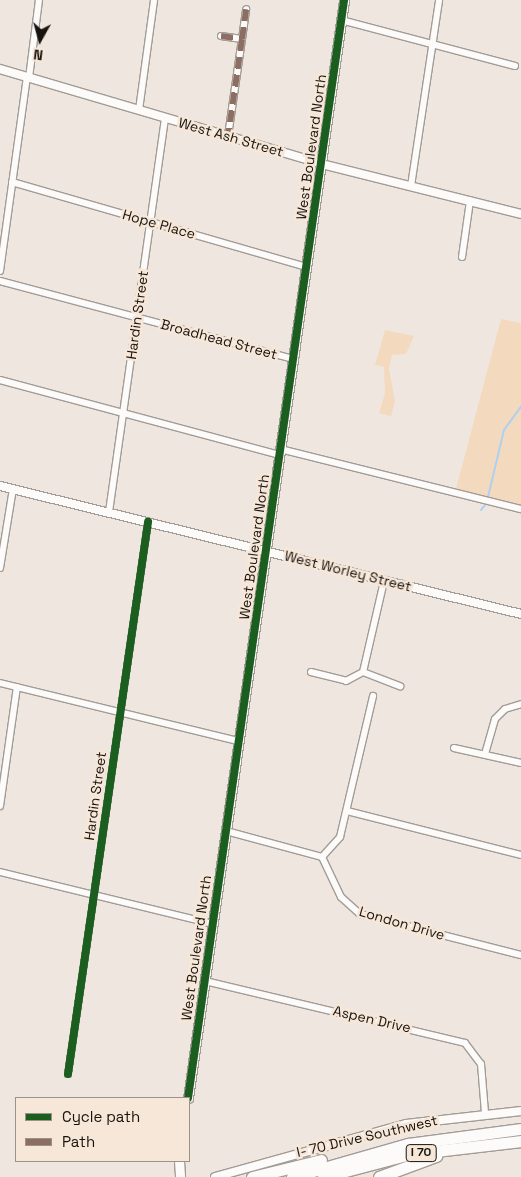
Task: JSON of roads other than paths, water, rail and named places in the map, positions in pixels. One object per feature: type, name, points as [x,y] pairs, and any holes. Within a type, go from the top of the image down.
[{"type":"highway","name":"I 70","points":[[292,1177],[360,1155],[408,1144],[521,1129]]},
{"type":"highway","name":"I 70","points":[[323,1177],[410,1154],[521,1141]]},
{"type":"highway","points":[[379,1177],[460,1147]]},
{"type":"highway","points":[[252,1177],[345,1154],[360,1155]]},
{"type":"main road","name":"West Boulevard North","points":[[188,1097],[344,0]]},
{"type":"main road","points":[[179,1162],[180,1177]]},
{"type":"street","points":[[0,271],[39,0]]},
{"type":"street","points":[[139,110],[154,0]]},
{"type":"street","points":[[412,186],[439,0]]},
{"type":"street","points":[[228,136],[246,8]]},
{"type":"street","points":[[341,20],[515,66]]},
{"type":"street","points":[[221,36],[242,39]]},
{"type":"street","name":"West Ash Street","points":[[0,69],[322,164],[521,214]]},
{"type":"street","name":"Hardin Street","points":[[109,512],[165,118]]},
{"type":"street","name":"Hope Place","points":[[12,182],[307,267]]},
{"type":"street","points":[[462,257],[470,200]]},
{"type":"street","name":"Broadhead Street","points":[[0,281],[294,359]]},
{"type":"street","points":[[0,380],[280,452],[521,509]]},
{"type":"street","name":"West Worley Street","points":[[0,486],[521,614]]},
{"type":"street","points":[[0,568],[13,489]]},
{"type":"street","name":"Hardin Street","points":[[68,1074],[148,522]]},
{"type":"street","points":[[363,672],[384,581]]},
{"type":"street","points":[[310,672],[346,680],[363,672],[400,686]]},
{"type":"street","points":[[0,683],[238,740]]},
{"type":"street","points":[[0,806],[17,687]]},
{"type":"street","points":[[226,831],[322,857],[340,837],[373,696]]},
{"type":"street","points":[[485,754],[495,719],[505,709],[521,704]]},
{"type":"street","points":[[454,748],[521,763]]},
{"type":"street","points":[[347,811],[521,855]]},
{"type":"street","name":"London Drive","points":[[322,857],[341,897],[360,914],[521,955]]},
{"type":"street","points":[[0,872],[212,924]]},
{"type":"street","name":"Aspen Drive","points":[[204,981],[465,1043],[481,1064],[485,1112]]},
{"type":"street","name":"I- 70 Drive Southwest","points":[[215,1177],[332,1142],[485,1112],[521,1111]]},
{"type":"waterway","points":[[488,497],[504,430],[521,407]]},
{"type":"waterway","points":[[481,510],[485,505]]}]
